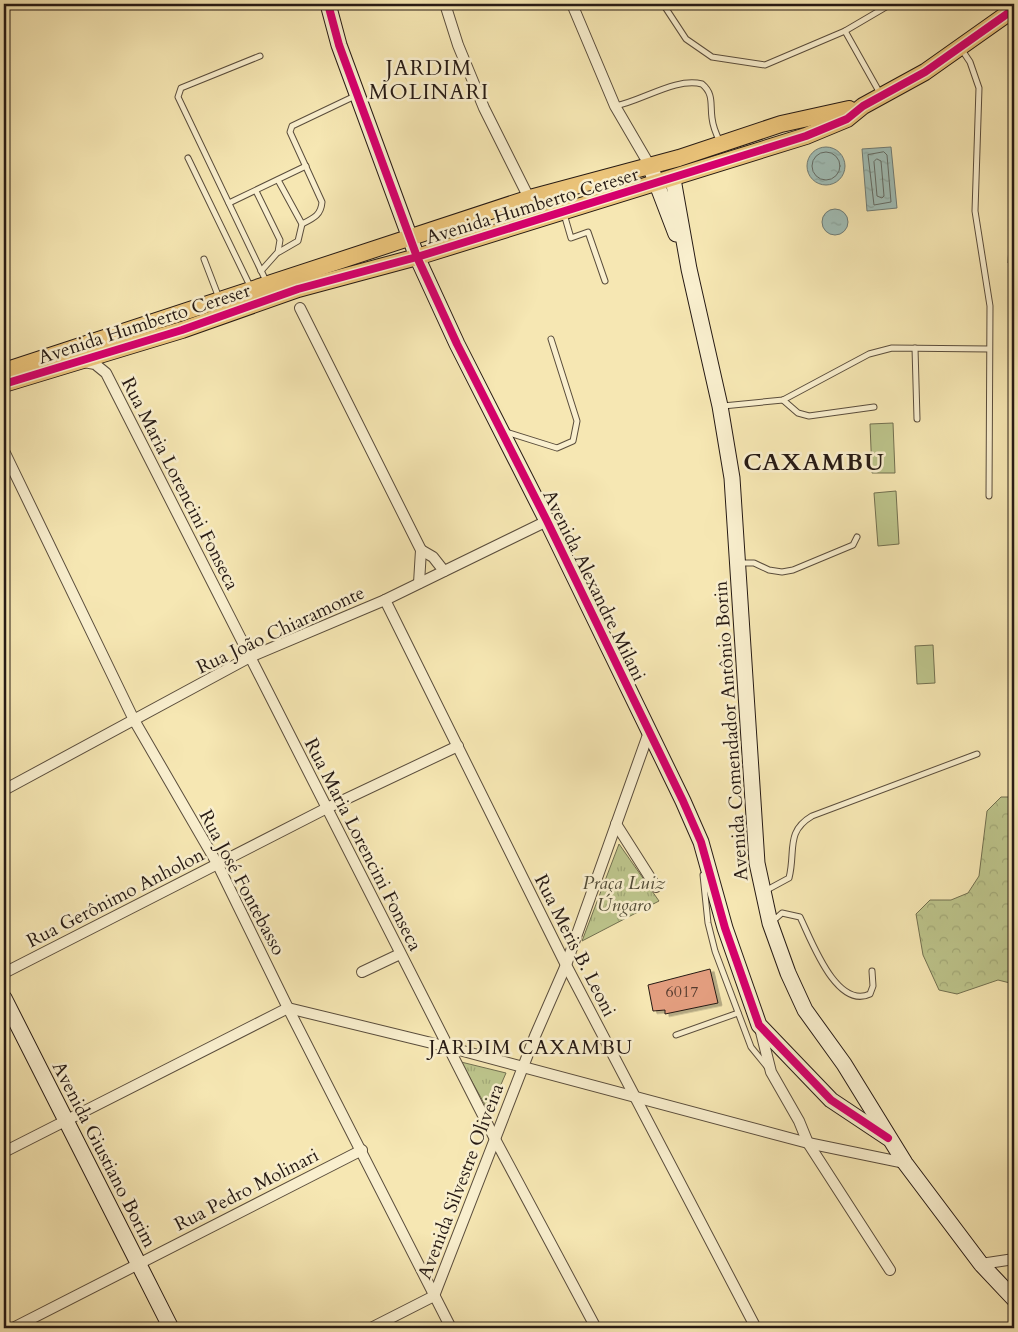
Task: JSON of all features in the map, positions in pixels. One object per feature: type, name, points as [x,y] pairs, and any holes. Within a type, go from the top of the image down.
[{"type":"main road","name":"Avenida Alexandre Milani","points":[[330,5],[339,45],[409,238],[500,431],[547,521],[683,801],[700,842],[725,928],[759,1025],[831,1100],[888,1138]]},
{"type":"main road","name":"Avenida Humberto Cereser","points":[[4,370],[219,299],[260,281],[409,238],[530,198],[722,145],[781,124],[863,106],[925,72],[1014,9]]},
{"type":"main road","name":"Avenida Humberto Cereser","points":[[4,384],[182,330],[298,289],[417,257],[539,218],[657,184],[806,136],[847,119],[863,106]]},
{"type":"main road","name":"Avenida Comendador Antônio Borin","points":[[650,166],[689,268]]},
{"type":"main road","name":"Avenida Comendador Antônio Borin","points":[[673,179],[689,268],[720,406],[732,478],[757,863],[770,923],[788,973],[805,1010],[844,1064],[888,1138],[981,1264],[1014,1299]]},
{"type":"main road","name":"Avenida Giustiano Borim","points":[[4,998],[170,1328]]},
{"type":"street","points":[[445,4],[460,52],[484,108],[539,218]]},
{"type":"street","points":[[572,4],[615,106],[650,166]]},
{"type":"street","points":[[300,308],[421,550],[419,583]]},
{"type":"street","name":"Rua Maria Lorencini Fonseca","points":[[106,373],[106,366],[112,351]]},
{"type":"street","name":"Rua Maria Lorencini Fonseca","points":[[80,362],[96,364],[106,373],[400,954],[496,1141],[596,1328]]},
{"type":"street","name":"Rua José Fontebasso","points":[[4,451],[134,720],[218,865],[288,1008],[451,1328]]},
{"type":"street","name":"Rua João Chiaramonte","points":[[4,790],[250,657],[385,600],[547,521]]},
{"type":"street","points":[[421,550],[433,557],[444,571]]},
{"type":"street","name":"Rua Meris B. Leoni","points":[[385,600],[566,965],[756,1328]]},
{"type":"street","name":"Avenida Silvestre Oliveira","points":[[371,1328],[434,1296],[523,1068],[566,965],[649,732]]},
{"type":"street","name":"Rua Gerônimo Anholon","points":[[4,973],[327,808],[458,746]]},
{"type":"street","points":[[616,824],[656,886]]},
{"type":"street","points":[[362,972],[400,954]]},
{"type":"street","points":[[4,1152],[288,1008],[448,1047],[635,1098],[808,1142],[905,1163]]},
{"type":"street","points":[[759,1025],[771,1072],[799,1121],[808,1142],[890,1270]]},
{"type":"street","name":"Rua Pedro Molinari","points":[[12,1328],[362,1150]]},
{"type":"street","points":[[981,1264],[1014,1259]]},
{"type":"lane","points":[[663,4],[686,39],[712,57],[765,65],[845,31],[891,4]]},
{"type":"lane","points":[[845,31],[882,97]]},
{"type":"lane","points":[[961,48],[970,62],[978,88],[975,211],[990,306],[988,496]]},
{"type":"lane","points":[[260,56],[181,88],[178,92],[178,97],[229,203],[260,281]]},
{"type":"lane","points":[[615,106],[629,103],[682,83],[702,84],[709,90],[713,126],[722,145]]},
{"type":"lane","points":[[302,224],[317,216],[321,211],[322,202],[290,132],[292,126],[358,95]]},
{"type":"lane","points":[[188,158],[260,281]]},
{"type":"lane","points":[[229,203],[306,166]]},
{"type":"lane","points":[[278,180],[302,224],[298,242],[278,252]]},
{"type":"lane","points":[[256,191],[280,240],[278,252],[260,281]]},
{"type":"lane","points":[[564,211],[571,238],[588,232],[605,281]]},
{"type":"lane","points":[[204,259],[219,299]]},
{"type":"lane","points":[[500,431],[557,448],[573,441],[577,421],[551,339]]},
{"type":"lane","points":[[720,406],[784,400],[869,354],[892,348],[989,349]]},
{"type":"lane","points":[[915,348],[917,419]]},
{"type":"lane","points":[[784,400],[798,413],[809,416],[874,407]]},
{"type":"lane","points":[[738,563],[754,563],[769,570],[782,572],[793,570],[853,545],[857,537]]},
{"type":"lane","points":[[762,893],[789,878],[793,863],[795,831],[800,823],[812,816],[977,754]]},
{"type":"lane","points":[[700,842],[708,924],[751,1047],[771,1072]]},
{"type":"lane","points":[[770,923],[782,913],[800,918],[835,984],[846,992],[859,997],[870,994],[873,986],[872,971]]},
{"type":"lane","points":[[676,1035],[738,1014]]},
{"type":"green space","points":[[1014,159],[1014,264],[1008,263]]},
{"type":"green space","points":[[893,423],[895,473],[872,473],[870,424]]},
{"type":"green space","points":[[896,491],[899,544],[878,546],[874,493]]},
{"type":"green space","points":[[933,645],[935,683],[917,684],[915,646]]},
{"type":"green space","points":[[1001,797],[1014,797],[1014,984],[998,980],[957,994],[939,990],[923,955],[916,914],[930,900],[951,900],[968,893],[979,876],[987,811]]},
{"type":"green space","name":"Praça Luiz Úngaro","points":[[619,844],[659,901],[582,941]]},
{"type":"green space","points":[[461,1062],[506,1073],[489,1112]]},
{"type":"water","points":[[826,147],[839,153],[845,166],[839,179],[826,185],[813,179],[807,166],[813,153]]},
{"type":"water","points":[[891,147],[897,208],[867,211],[862,149]]},
{"type":"water","points":[[835,209],[844,213],[848,222],[844,231],[835,235],[826,231],[822,222],[826,213]]},
{"type":"building","points":[[710,969],[718,1003],[665,1014],[665,1010],[653,1011],[648,985]]},
{"type":"cycle path","points":[[328,4],[339,45],[417,257],[457,344],[547,521],[683,801],[701,842],[725,928],[759,1025],[831,1100],[888,1138]]},
{"type":"cycle path","points":[[4,384],[182,330],[298,289],[417,257],[806,136],[847,119],[863,106],[925,72],[1014,9]]},
{"type":"district","name":"JARDIM MOLINARI","points":[[429,80]]},
{"type":"district","name":"CAXAMBU","points":[[814,462]]},
{"type":"district","name":"JARDIM CAXAMBU","points":[[531,1047]]}]
